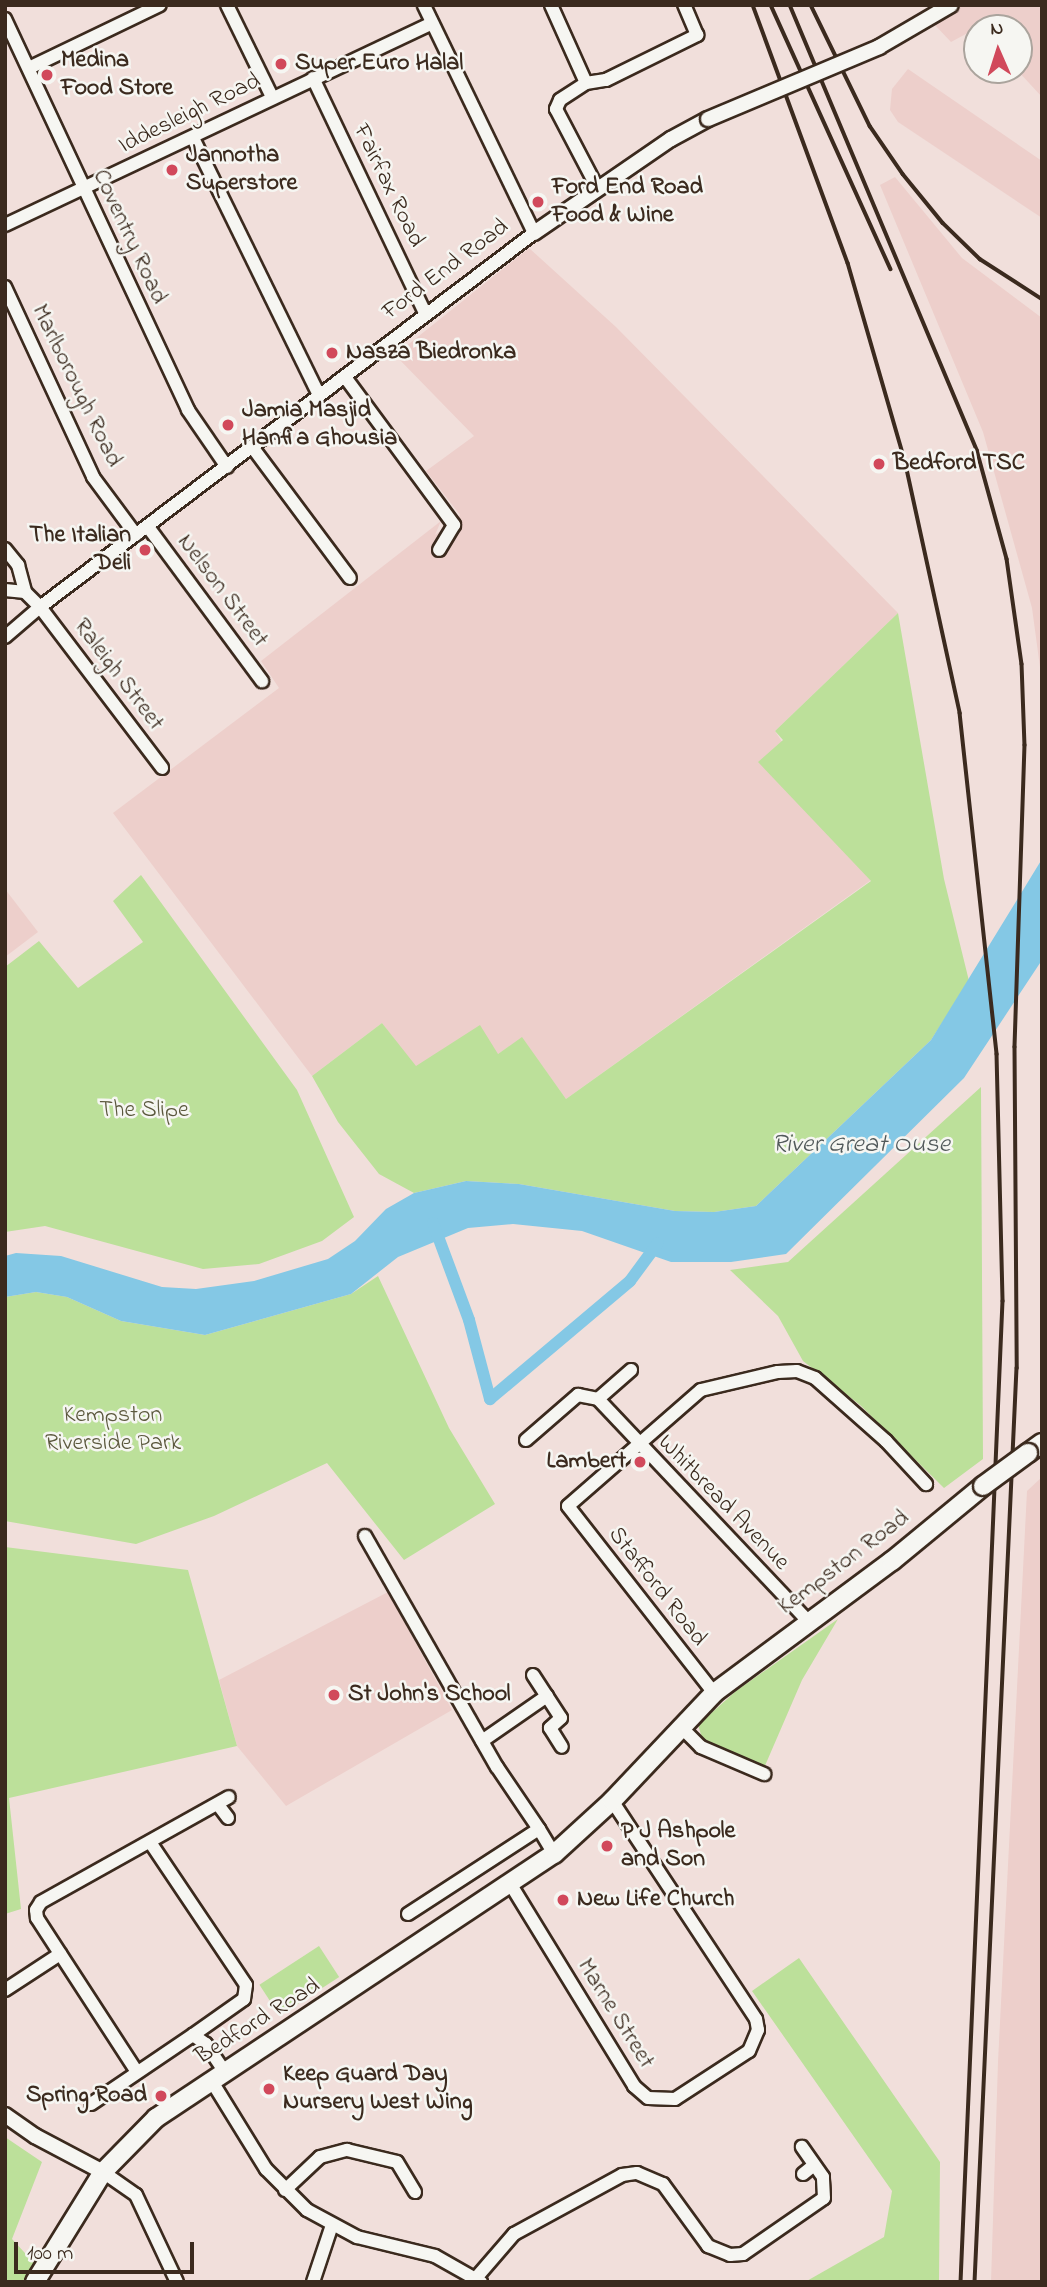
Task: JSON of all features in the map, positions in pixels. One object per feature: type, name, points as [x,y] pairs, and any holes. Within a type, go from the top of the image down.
[{"type":"main road","name":"Kempston Road","points":[[680,1726],[713,1693],[892,1561],[983,1486],[1035,1448]]},
{"type":"main road","name":"Bedford Road","points":[[36,2282],[103,2172],[156,2119],[218,2076],[289,2034],[554,1854],[612,1801],[680,1726]]},
{"type":"street","points":[[29,68],[133,11],[160,5]]},
{"type":"street","points":[[227,5],[272,97]]},
{"type":"street","points":[[424,5],[534,233]]},
{"type":"street","points":[[551,5],[586,83]]},
{"type":"street","points":[[598,189],[556,108],[560,100],[586,83],[606,80],[698,35],[684,5]]},
{"type":"street","name":"Ford End Road","points":[[5,638],[40,607],[253,448],[425,313],[598,189],[708,119],[879,47],[951,5]]},
{"type":"street","name":"Coventry Road","points":[[5,19],[188,410],[227,467]]},
{"type":"street","name":"Iddesleigh Road","points":[[5,225],[432,23]]},
{"type":"street","name":"Fairfax Road","points":[[313,78],[425,313]]},
{"type":"street","points":[[192,138],[319,395]]},
{"type":"street","name":"Marlborough Road","points":[[5,287],[93,477],[136,535]]},
{"type":"street","points":[[345,377],[454,525],[439,550]]},
{"type":"street","points":[[253,448],[350,578]]},
{"type":"street","name":"Nelson Street","points":[[148,527],[262,681]]},
{"type":"street","points":[[6,551],[18,565],[25,592],[40,607]]},
{"type":"street","points":[[5,590],[25,592]]},
{"type":"street","name":"Raleigh Street","points":[[40,607],[162,768]]},
{"type":"street","points":[[526,1440],[578,1395],[598,1399],[631,1370]]},
{"type":"street","points":[[638,1444],[701,1390],[797,1371],[815,1378],[886,1441],[926,1484]]},
{"type":"street","name":"Whitbread Avenue","points":[[598,1399],[808,1621]]},
{"type":"street","name":"Stafford Road","points":[[638,1444],[568,1506],[713,1693]]},
{"type":"street","points":[[365,1536],[482,1741],[554,1854]]},
{"type":"street","points":[[533,1675],[561,1718],[550,1728],[562,1747]]},
{"type":"street","points":[[482,1741],[547,1696]]},
{"type":"street","points":[[680,1726],[701,1747],[764,1773]]},
{"type":"street","points":[[137,2071],[37,1918],[41,1902],[219,1806],[229,1797]]},
{"type":"street","name":"Marne Street","points":[[511,1885],[634,2086],[648,2098],[675,2099],[749,2051],[758,2029],[756,2019],[612,1801]]},
{"type":"street","points":[[219,1806],[228,1818]]},
{"type":"street","points":[[408,1914],[539,1829]]},
{"type":"street","points":[[91,2104],[244,1999],[246,1985],[150,1842]]},
{"type":"street","points":[[5,1990],[60,1954]]},
{"type":"street","points":[[193,2035],[206,2044],[218,2076],[266,2169],[285,2190],[331,2225],[357,2237],[435,2256],[478,2280],[514,2234],[622,2175],[637,2173],[663,2184],[708,2246],[730,2255],[743,2254],[817,2206],[825,2188],[802,2147]]},
{"type":"street","points":[[5,2115],[35,2136],[103,2172],[136,2195],[177,2282]]},
{"type":"street","points":[[285,2190],[331,2152],[348,2150],[390,2159],[401,2180],[415,2192]]},
{"type":"street","points":[[803,2174],[814,2165]]},
{"type":"street","points":[[313,2282],[331,2225]]},
{"type":"shaded area","points":[[961,5],[1042,5],[1042,97],[1030,84],[1033,84],[1033,14],[963,14],[963,36],[951,42],[932,22]]},
{"type":"shaded area","points":[[908,69],[1042,161],[1042,218],[898,122],[890,110],[892,89]]},
{"type":"shaded area","points":[[895,177],[962,258],[1042,318],[1042,682],[1032,608],[983,432],[880,185]]},
{"type":"shaded area","points":[[529,248],[616,327],[898,613],[775,731],[871,880],[566,1099],[522,1038],[498,1054],[415,1067],[382,1023],[312,1076],[113,813],[279,688],[261,661],[441,521],[435,535],[460,515],[426,471],[474,436],[395,355]]},
{"type":"shaded area","points":[[5,889],[38,932],[5,957]]},
{"type":"shaded area","points":[[1042,1477],[1042,2282],[991,2282],[998,2062],[1027,1491]]},
{"type":"shaded area","name":"St John's School","points":[[388,1592],[452,1710],[286,1806],[237,1746],[219,1680]]},
{"type":"green space","points":[[898,613],[944,879],[969,981],[931,1040],[756,1206],[714,1212],[675,1211],[519,1184],[466,1181],[414,1193],[379,1174],[338,1122],[312,1076],[382,1023],[416,1066],[480,1025],[498,1054],[522,1037],[566,1099],[871,881],[758,762],[783,740],[775,731]]},
{"type":"green space","name":"The Slipe","points":[[141,875],[297,1090],[354,1217],[322,1241],[259,1264],[203,1269],[45,1226],[5,1232],[5,967],[39,941],[78,988],[143,942],[113,901]]},
{"type":"green space","points":[[981,1087],[983,1459],[944,1488],[860,1405],[803,1361],[778,1316],[730,1270],[788,1262]]},
{"type":"green space","name":"Kempston Riverside Park","points":[[378,1276],[449,1428],[495,1504],[404,1560],[327,1463],[214,1516],[136,1544],[5,1521],[5,1297],[36,1292],[67,1297],[121,1321],[205,1335],[351,1294]]},
{"type":"green space","points":[[5,1547],[188,1570],[237,1746],[9,1798],[21,1909],[5,1914]]},
{"type":"green space","points":[[838,1619],[802,1680],[764,1768],[703,1741],[698,1725],[736,1691]]},
{"type":"green space","points":[[319,1946],[339,1977],[280,2016],[259,1985]]},
{"type":"green space","points":[[799,1958],[940,2162],[939,2281],[805,2282],[884,2237],[892,2191],[752,1991]]},
{"type":"green space","points":[[5,2137],[42,2162],[12,2239],[36,2265],[24,2282],[5,2282]]},
{"type":"water","name":"River Great Ouse","points":[[1042,859],[1042,960],[964,1078],[786,1254],[731,1262],[671,1262],[582,1231],[513,1224],[468,1228],[398,1257],[351,1294],[205,1335],[121,1321],[67,1297],[36,1292],[5,1297],[5,1256],[16,1253],[61,1256],[162,1287],[196,1289],[254,1281],[328,1259],[355,1241],[386,1209],[414,1193],[466,1181],[519,1184],[675,1211],[714,1212],[756,1206],[931,1040]]},
{"type":"waterway","points":[[433,1223],[469,1320],[490,1399],[630,1281],[658,1243]]},
{"type":"railway","points":[[753,5],[848,263],[905,460],[960,713],[997,1054],[1003,1301],[961,2282]]},
{"type":"railway","points":[[771,5],[891,269]]},
{"type":"railway","points":[[790,5],[977,450],[1007,559],[1022,664],[1025,745],[1015,1047],[1017,1368],[975,2282]]},
{"type":"railway","points":[[811,5],[870,126],[903,174],[943,223],[980,259],[1042,299]]},
{"type":"place","name":"Super Euro Halal","points":[[281,64]]},
{"type":"place","name":"Medina Food Store","points":[[47,75]]},
{"type":"place","name":"Jannotha Superstore","points":[[172,170]]},
{"type":"place","name":"Ford End Road Food & Wine","points":[[538,202]]},
{"type":"place","name":"Nasza Biedronka","points":[[332,353]]},
{"type":"place","name":"Jamia Masjid Hanfia Ghousia","points":[[228,425]]},
{"type":"place","name":"Bedford TSC","points":[[879,464]]},
{"type":"place","name":"The Italian Deli","points":[[145,550]]},
{"type":"place","name":"Lambert","points":[[640,1462]]},
{"type":"place","name":"St John's School","points":[[334,1695]]},
{"type":"place","name":"P J Ashpole and Son","points":[[607,1846]]},
{"type":"place","name":"New Life Church","points":[[563,1900]]},
{"type":"place","name":"Keep Guard Day Nursery West Wing","points":[[269,2089]]},
{"type":"place","name":"Spring Road","points":[[161,2096]]}]
